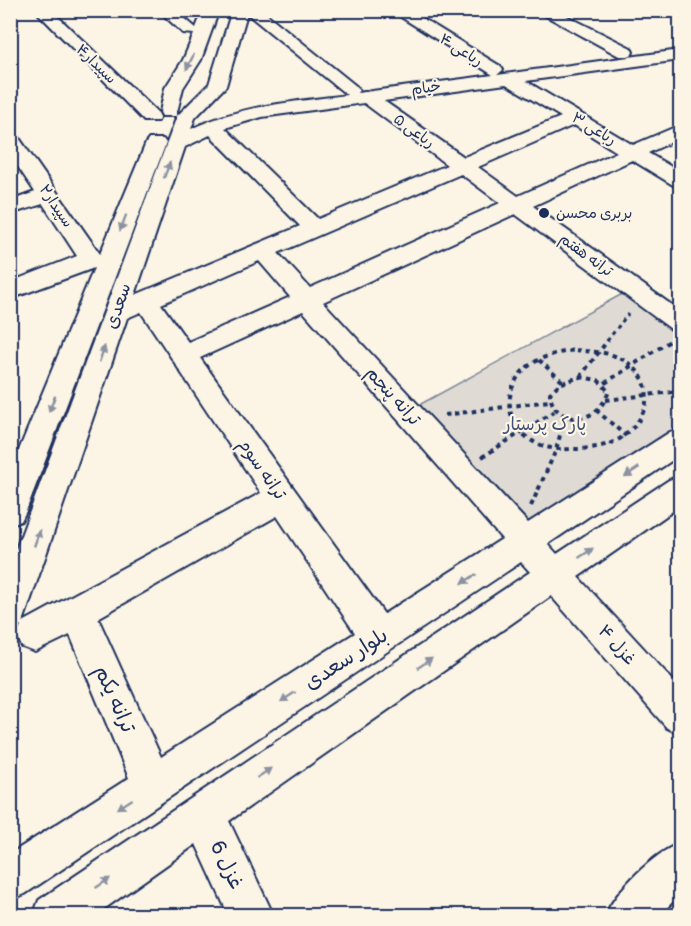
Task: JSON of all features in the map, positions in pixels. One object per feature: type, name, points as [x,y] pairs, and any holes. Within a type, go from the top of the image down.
[{"type":"street","name":"سپیدار۴","points":[[42,10],[160,115]]},
{"type":"street","points":[[165,10],[189,30]]},
{"type":"street","name":"سعدی","points":[[10,512],[99,261],[160,115],[192,60],[211,10]]},
{"type":"street","name":"سعدی","points":[[160,115],[202,80],[226,10]]},
{"type":"street","name":"رباعی ۴","points":[[397,10],[500,74]]},
{"type":"street","points":[[542,10],[625,52]]},
{"type":"street","name":"سعدی","points":[[10,612],[186,116],[227,104],[217,86],[248,12]]},
{"type":"street","name":"رباعی ۵","points":[[248,12],[462,166]]},
{"type":"street","name":"خیام","points":[[500,74],[625,52],[681,45]]},
{"type":"street","name":"خیام","points":[[177,143],[212,126],[227,104],[262,105],[500,74],[681,56]]},
{"type":"street","name":"رباعی ۳","points":[[500,74],[681,181]]},
{"type":"street","points":[[116,313],[575,117]]},
{"type":"street","points":[[212,126],[315,228]]},
{"type":"street","points":[[183,355],[681,131]]},
{"type":"street","name":"سپیدار۲","points":[[10,139],[48,195],[99,261]]},
{"type":"street","name":"ترانه هفتم","points":[[462,166],[643,295],[676,332]]},
{"type":"street","points":[[10,208],[48,195]]},
{"type":"street","name":"ترانه پنجم","points":[[262,250],[521,538]]},
{"type":"street","points":[[10,291],[99,261]]},
{"type":"street","name":"ترانه سوم","points":[[145,300],[379,637]]},
{"type":"street","name":"بلوار سعدی","points":[[10,879],[379,637],[521,538],[681,440]]},
{"type":"street","points":[[55,915],[681,489]]},
{"type":"street","points":[[35,635],[282,497]]},
{"type":"street","name":"غزل ۴","points":[[521,538],[681,715]]},
{"type":"street","name":"ترانه یکم","points":[[77,611],[153,786]]},
{"type":"street","name":"غزل 6","points":[[203,814],[252,915]]},
{"type":"street","points":[[627,915],[681,864]]},
{"type":"path","points":[[580,377],[643,295]]},
{"type":"path","points":[[605,383],[676,332]]},
{"type":"path","points":[[599,350],[611,353],[633,365],[645,380],[650,396],[638,425],[626,436],[595,449],[556,450],[536,443],[520,432],[511,420],[507,407],[512,388],[522,372],[539,360],[556,353],[599,350]]},
{"type":"path","points":[[539,360],[563,382]]},
{"type":"path","points":[[593,376],[605,383],[609,392],[606,400],[596,410],[575,418],[566,417],[555,411],[549,401],[552,391],[563,382],[580,377],[593,376]]},
{"type":"path","points":[[606,400],[681,391]]},
{"type":"path","points":[[414,419],[549,401]]},
{"type":"path","points":[[596,410],[626,436]]},
{"type":"path","points":[[460,470],[555,411]]},
{"type":"path","points":[[521,538],[556,450],[566,417]]},
{"type":"green space","name":"پارک پرستار","points":[[626,292],[680,333],[680,425],[531,524],[419,405]]},
{"type":"place","name":"بربری محسن","points":[[544,213]]}]
